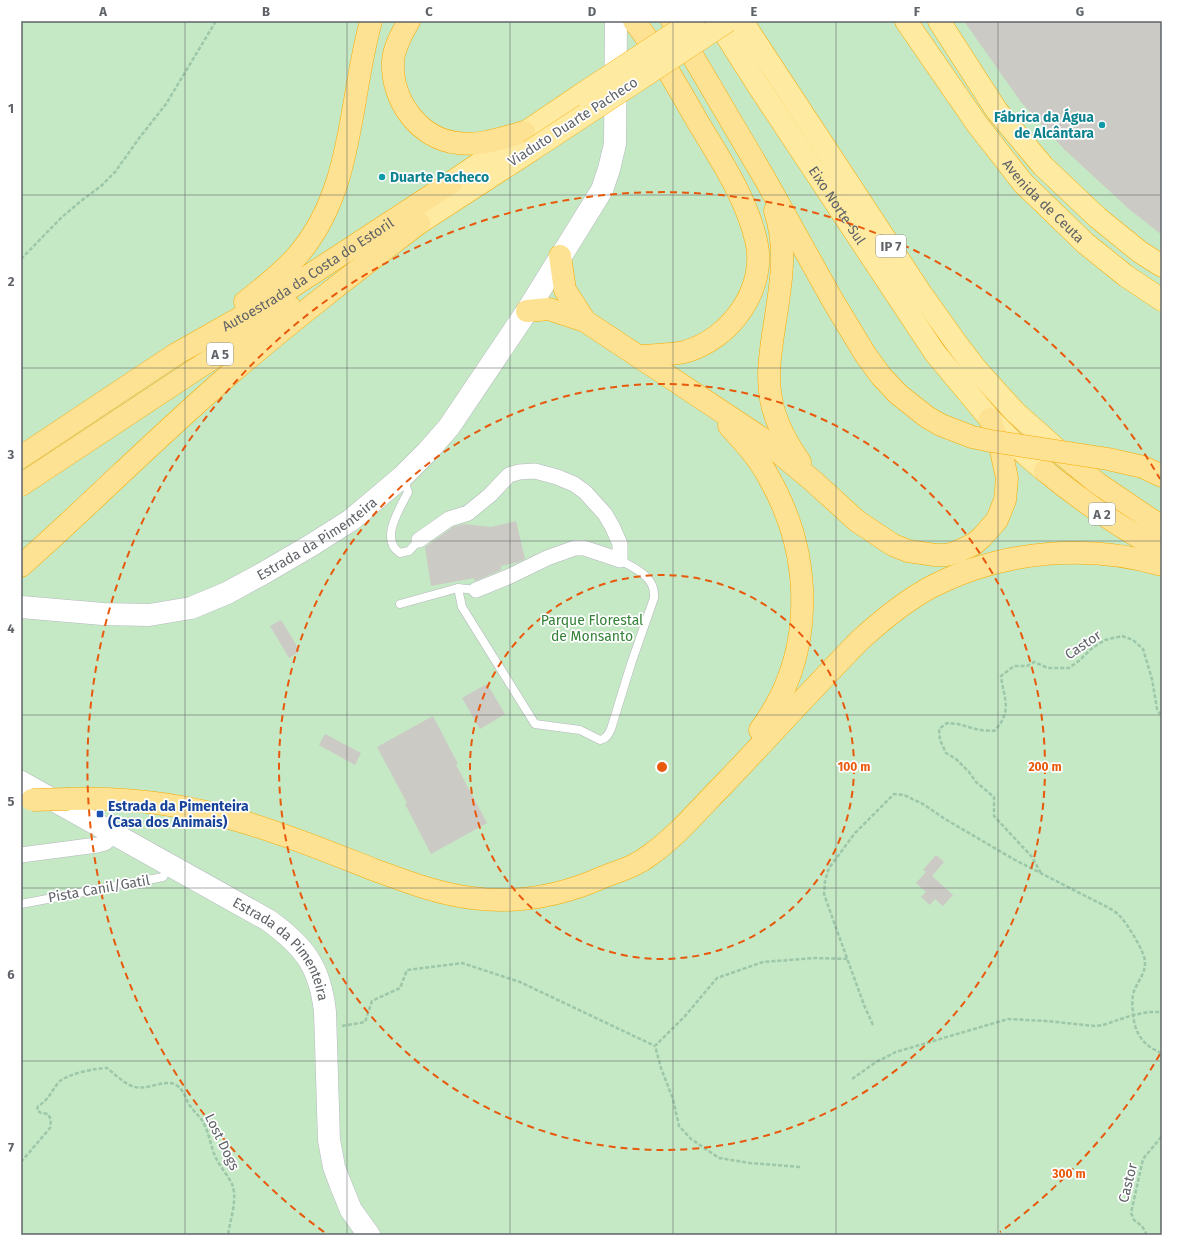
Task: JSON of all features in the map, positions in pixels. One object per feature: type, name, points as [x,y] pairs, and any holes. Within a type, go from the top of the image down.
[{"type":"highway","points":[[176,354],[260,291],[297,256],[314,233],[330,202],[342,167],[360,70],[371,21]]},
{"type":"highway","points":[[360,70],[377,21]]},
{"type":"highway","points":[[408,21],[399,40],[393,59],[394,75],[397,93],[405,109],[416,122],[427,132],[440,139],[457,143],[471,144],[531,135]]},
{"type":"highway","points":[[634,21],[690,108],[717,153],[739,195],[755,237],[758,261],[756,279],[749,297],[741,311],[722,333],[684,352],[639,356]]},
{"type":"highway","points":[[672,21],[765,179],[833,301],[865,354],[881,376],[898,394],[927,417],[941,425],[972,437],[1029,448],[1108,459],[1143,467],[1162,476]]},
{"type":"highway","name":"Viaduto Duarte Pacheco","points":[[418,223],[531,135],[693,21]]},
{"type":"highway","name":"Eixo Norte-Sul","points":[[718,21],[759,88],[917,327],[954,378],[990,419],[1026,455],[1045,471]]},
{"type":"highway","name":"Viaduto Duarte Pacheco","points":[[452,182],[728,21]]},
{"type":"highway","name":"Eixo Norte-Sul","points":[[742,21],[922,295],[949,333],[976,369],[1015,412],[1062,454]]},
{"type":"highway","name":"Avenida de Ceuta","points":[[906,21],[977,124],[1023,183],[1084,243],[1126,276],[1162,300]]},
{"type":"highway","name":"Avenida de Ceuta","points":[[939,21],[997,111],[1043,166],[1098,218],[1140,252],[1162,266]]},
{"type":"highway","points":[[765,179],[779,224],[783,254],[782,274],[769,359],[771,399],[777,422],[783,436],[813,481]]},
{"type":"highway","name":"Autoestrada da Costa do Estoril","points":[[21,457],[176,354],[270,301],[452,182]]},
{"type":"highway","points":[[21,566],[50,541],[178,420],[230,374],[314,304],[418,223]]},
{"type":"highway","name":"Autoestrada da Costa do Estoril","points":[[21,485],[418,223]]},
{"type":"highway","points":[[1126,276],[1140,252]]},
{"type":"highway","points":[[560,256],[565,290],[586,321]]},
{"type":"highway","points":[[527,311],[549,309],[586,321],[760,438],[813,481],[857,521],[893,545],[908,551],[922,554],[947,555],[974,544],[991,528],[999,515],[1005,500],[1007,488],[1000,446],[990,419]]},
{"type":"highway","points":[[609,875],[635,858],[665,833],[731,766],[773,711],[784,688],[798,645],[802,620],[802,578],[794,536],[789,521],[768,476],[756,456],[702,398]]},
{"type":"highway","name":"A 2","points":[[1062,454],[1097,483],[1162,527]]},
{"type":"highway","name":"A 2","points":[[1045,471],[1108,518],[1162,550]]},
{"type":"highway","points":[[25,794],[69,798],[136,800],[187,808],[238,820],[419,886],[445,893],[472,898],[498,900],[524,899],[549,895],[568,891],[630,868],[650,856],[684,825],[860,640],[891,613],[932,587],[957,575],[1023,556],[1045,554],[1108,555],[1131,557],[1162,565]]},
{"type":"main road","name":"Estrada da Pimenteira","points":[[21,607],[103,614],[149,615],[191,608],[227,593],[310,546],[351,520],[402,477],[449,427],[527,311],[602,190],[615,144],[616,21]]},
{"type":"main road","name":"Estrada da Pimenteira","points":[[25,794],[115,835],[268,920],[288,934],[299,946],[316,973],[323,992],[326,1029],[329,1140],[332,1154],[340,1183],[352,1210],[369,1235]]},
{"type":"street","points":[[419,540],[449,520],[468,513],[490,495],[509,475],[519,472],[535,471],[557,477],[574,484],[585,492],[605,514],[620,544],[620,560],[584,548],[575,548],[547,558],[508,577],[476,590]]},
{"type":"street","points":[[21,855],[101,844],[105,843],[115,835]]},
{"type":"lane","points":[[402,477],[408,492],[392,526],[391,540],[394,548],[400,553],[409,552],[419,540]]},
{"type":"lane","points":[[458,588],[462,607],[535,724],[580,730],[602,740],[608,735],[611,729],[631,664],[654,598],[655,590],[652,582],[643,574],[620,560]]},
{"type":"lane","points":[[400,604],[458,588],[476,590]]},
{"type":"lane","name":"Pista Canil/Gatil","points":[[21,904],[163,877],[170,866]]},
{"type":"path","points":[[21,259],[62,217],[101,186],[114,172],[166,104],[216,21]]},
{"type":"path","name":"Castor","points":[[1041,874],[1032,857],[994,816],[994,797],[976,782],[969,772],[956,759],[946,753],[940,740],[939,729],[947,723],[958,724],[979,730],[994,731],[1002,723],[1006,709],[1001,676],[1014,666],[1027,666],[1034,662],[1048,668],[1069,668],[1092,648],[1105,640],[1122,636],[1133,640],[1143,649],[1152,679],[1157,709],[1162,717]]},
{"type":"path","points":[[873,1025],[864,1005],[824,894],[829,868],[855,833],[894,794],[904,794],[1015,860],[1109,908],[1119,915],[1132,933],[1146,961],[1142,976],[1134,991],[1132,1003],[1135,1029],[1145,1044],[1152,1050],[1162,1054]]},
{"type":"path","points":[[655,1046],[685,1016],[717,978],[763,962],[815,958],[848,959]]},
{"type":"path","points":[[326,1029],[365,1022],[372,1001],[400,988],[407,970],[462,963],[520,982],[655,1046],[661,1068],[673,1100],[679,1126],[691,1139],[718,1158],[750,1163],[800,1167]]},
{"type":"path","points":[[852,1079],[876,1062],[896,1052],[1008,1020],[1046,1021],[1095,1026],[1103,1025],[1133,1015],[1149,1012],[1162,1012]]},
{"type":"path","name":"Lost Dogs","points":[[21,1162],[50,1128],[51,1120],[48,1114],[41,1113],[37,1110],[38,1106],[45,1102],[59,1082],[68,1076],[107,1068],[132,1086],[143,1088],[166,1083],[175,1084],[182,1090],[191,1108],[199,1116],[205,1126],[215,1157],[222,1171],[233,1185],[234,1197],[228,1235]]},
{"type":"path","name":"Castor","points":[[1147,1235],[1142,1226],[1134,1220],[1131,1213],[1143,1159],[1162,1136]]},
{"type":"green space","name":"Parque Florestal de Monsanto","points":[[21,21],[1162,21],[1162,1235],[21,1235]]},
{"type":"building","name":"Fábrica da Água de Alcântara","points":[[964,21],[1162,21],[1162,235],[1129,209],[1064,149],[1021,102]]},
{"type":"building","points":[[516,521],[525,559],[501,566],[501,570],[475,581],[474,578],[431,586],[425,547],[453,527],[464,524],[491,527]]},
{"type":"building","points":[[281,620],[300,651],[289,658],[270,626]]},
{"type":"building","points":[[487,684],[505,714],[480,729],[462,698]]},
{"type":"building","points":[[433,716],[458,764],[456,765],[487,823],[431,854],[405,804],[407,803],[377,747]]},
{"type":"building","points":[[325,734],[361,753],[355,765],[319,745]]},
{"type":"building","points":[[936,855],[944,862],[932,876],[953,895],[943,906],[935,899],[930,905],[921,897],[926,892],[916,883],[926,872],[923,870]]},
{"type":"place","name":"Fábrica da Água de Alcântara","points":[[1102,125]]},
{"type":"place","name":"Duarte Pacheco","points":[[382,177]]},
{"type":"place","name":"Estrada da Pimenteira (Casa dos Animais)","points":[[100,814]]}]
